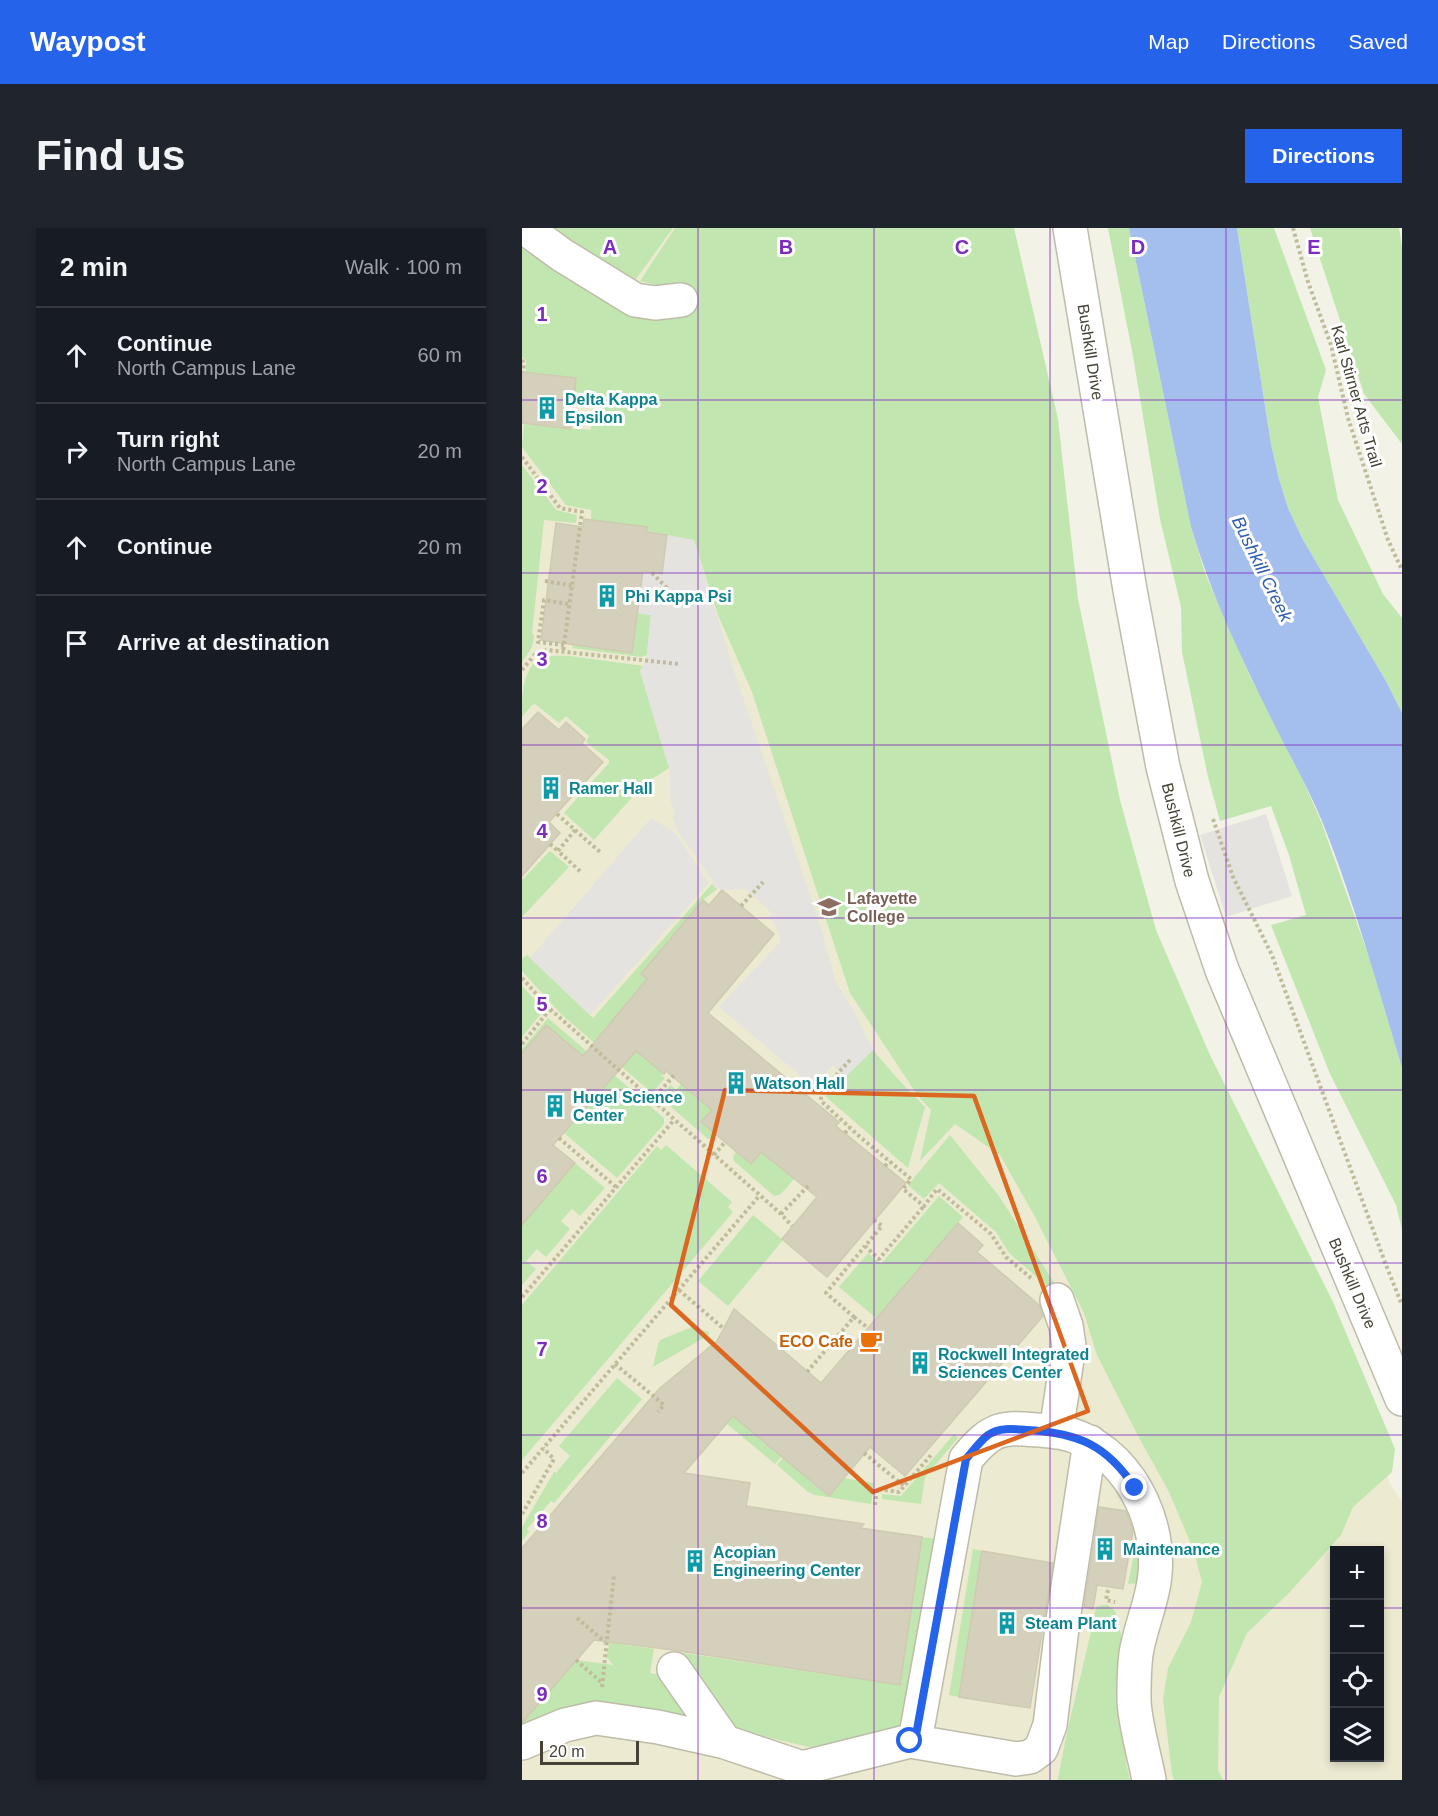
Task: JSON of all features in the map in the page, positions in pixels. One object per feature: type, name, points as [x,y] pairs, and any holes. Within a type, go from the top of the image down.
[{"type":"street","points":[[525,228],[562,255],[635,300],[655,303],[681,300]]},
{"type":"street","name":"Bushkill Drive","points":[[1070,228],[1130,590],[1163,767],[1192,880],[1222,970],[1402,1399]]},
{"type":"street","points":[[1056,1432],[1070,1346],[1057,1300]]},
{"type":"street","points":[[910,1741],[916,1735],[966,1459],[988,1435],[1007,1428],[1056,1432],[1090,1442],[1126,1473],[1146,1512],[1155,1545],[1155,1575],[1136,1653],[1134,1702],[1149,1780]]},
{"type":"street","points":[[522,1743],[565,1725],[597,1718],[658,1727],[725,1742],[802,1768],[910,1741],[1016,1760],[1030,1757],[1041,1749],[1050,1725],[1063,1620],[1090,1442]]},
{"type":"street","points":[[674,1669],[725,1742]]},
{"type":"path","name":"Karl Stirner Arts Trail","points":[[1293,228],[1308,282],[1331,345],[1348,418],[1388,540],[1402,570]]},
{"type":"path","points":[[522,360],[523,372]]},
{"type":"path","points":[[522,457],[560,508],[582,512],[574,586],[569,604],[563,652]]},
{"type":"path","points":[[652,573],[669,590]]},
{"type":"path","points":[[545,581],[574,586]]},
{"type":"path","points":[[564,645],[538,642],[544,600],[569,604]]},
{"type":"path","points":[[522,670],[536,653],[547,650],[679,664]]},
{"type":"path","points":[[1210,811],[1233,877],[1272,955],[1402,1305]]},
{"type":"path","points":[[557,814],[600,852]]},
{"type":"path","points":[[558,851],[575,830]]},
{"type":"path","points":[[550,844],[582,873]]},
{"type":"path","points":[[741,906],[762,882]]},
{"type":"path","points":[[522,978],[550,1010],[760,1195],[792,1226]]},
{"type":"path","points":[[522,1044],[550,1010]]},
{"type":"path","points":[[850,1060],[821,1092],[821,1101],[911,1179],[903,1189],[924,1206]]},
{"type":"path","points":[[652,1100],[676,1073]]},
{"type":"path","points":[[522,1297],[674,1120]]},
{"type":"path","points":[[845,1133],[850,1127]]},
{"type":"path","points":[[559,1138],[616,1187]]},
{"type":"path","points":[[714,1155],[725,1142]]},
{"type":"path","points":[[885,1166],[889,1161]]},
{"type":"path","points":[[781,1214],[808,1185]]},
{"type":"path","points":[[865,1246],[879,1259],[937,1189],[991,1234],[1006,1257],[1057,1300]]},
{"type":"path","points":[[522,1473],[760,1195]]},
{"type":"path","points":[[868,1328],[826,1293],[882,1226],[874,1220]]},
{"type":"path","points":[[679,1290],[724,1329]]},
{"type":"path","points":[[807,1372],[854,1317]]},
{"type":"path","points":[[615,1364],[664,1405],[658,1412]]},
{"type":"path","points":[[522,1514],[554,1458],[543,1448]]},
{"type":"path","points":[[875,1505],[877,1488],[899,1492],[936,1450]]},
{"type":"path","points":[[864,1453],[904,1486]]},
{"type":"path","points":[[601,1691],[614,1575]]},
{"type":"path","points":[[577,1618],[606,1642]]},
{"type":"path","points":[[576,1660],[602,1683]]},
{"type":"highlighted area","points":[[725,1090],[974,1096],[1088,1411],[873,1492],[671,1305]]},
{"type":"shaded area","name":"Lafayette College","points":[[522,228],[985,228],[1100,806],[1349,1398],[1392,1487],[1402,1502],[1402,1780],[522,1780]]},
{"type":"shaded area","points":[[667,535],[694,540],[732,665],[818,919],[836,982],[873,1050],[845,1077],[833,1065],[813,1086],[719,1007],[780,942],[779,932],[769,917],[772,913],[746,889],[721,890],[712,884],[713,881],[677,830],[673,818],[675,810],[671,804],[669,768],[640,671],[646,661],[651,615],[637,613],[643,572],[662,574]]},
{"type":"shaded area","points":[[1266,814],[1292,896],[1226,917],[1200,835]]},
{"type":"shaded area","points":[[651,818],[675,833],[709,883],[590,1015],[530,958]]},
{"type":"green space","points":[[546,228],[673,228],[628,287]]},
{"type":"green space","points":[[675,228],[1014,228],[1058,419],[1078,599],[1120,800],[1156,930],[1210,1055],[1333,1302],[1395,1449],[1392,1472],[1353,1507],[1341,1535],[1290,1592],[1247,1633],[1219,1697],[1218,1770],[1223,1780],[1174,1780],[1172,1774],[1163,1699],[1168,1668],[1191,1622],[1202,1582],[1194,1551],[1169,1492],[1097,1355],[1084,1313],[1034,1215],[1000,1155],[955,1124],[920,1161],[931,1110],[918,1096],[850,993],[752,692],[718,615],[694,540],[646,532],[647,527],[591,520],[591,510],[566,505],[522,447],[524,424],[591,430],[595,395],[574,392],[576,378],[526,372],[526,360],[522,357],[522,236],[609,294],[663,287],[640,281]]},
{"type":"green space","points":[[1108,228],[1129,228],[1191,527],[1205,573],[1249,674],[1301,776],[1321,821],[1369,957],[1402,1068],[1402,1229],[1396,1205],[1330,1074],[1271,925],[1306,915],[1289,855],[1271,806],[1220,821],[1208,777],[1182,652],[1181,607],[1160,519],[1133,356]]},
{"type":"green space","points":[[1237,228],[1274,228],[1326,370],[1318,397],[1338,500],[1383,594],[1402,618],[1402,713],[1387,683],[1302,538],[1288,508],[1271,444]]},
{"type":"green space","points":[[1310,228],[1399,228],[1402,247],[1402,444],[1364,394]]},
{"type":"green space","points":[[522,465],[556,510],[577,515],[576,523],[544,520],[532,633],[534,636],[530,650],[522,662]]},
{"type":"green space","points":[[637,613],[651,615],[647,655],[641,657],[573,648],[572,645],[632,653]]},
{"type":"green space","points":[[570,656],[643,666],[640,671],[669,768],[644,784],[594,840],[564,813],[609,763],[609,760],[586,742],[589,736],[566,716],[559,723],[535,704],[522,717],[524,683],[530,668],[542,658]]},
{"type":"green space","points":[[550,851],[569,867],[522,917],[522,880]]},
{"type":"green space","points":[[712,884],[717,889],[703,900],[641,974],[647,979],[619,1037],[664,1074],[661,1075],[665,1078],[652,1093],[561,1014],[522,971],[522,959],[527,955],[593,1018]]},
{"type":"green space","points":[[522,986],[544,1010],[522,1037]]},
{"type":"green space","points":[[548,1018],[664,1118],[664,1124],[617,1178],[564,1133],[610,1080],[546,1025],[522,1053],[522,1049]]},
{"type":"green space","points":[[873,1050],[925,1107],[908,1168],[825,1096]]},
{"type":"green space","points":[[681,1084],[712,1110],[701,1122],[716,1135],[713,1138],[708,1139],[663,1100],[662,1094],[671,1085],[676,1090]]},
{"type":"green space","points":[[950,1135],[999,1196],[1062,1295],[1060,1297],[1009,1253],[996,1232],[939,1183],[924,1199],[908,1185]]},
{"type":"green space","points":[[666,1145],[732,1202],[728,1207],[733,1212],[522,1460],[522,1305],[657,1146],[661,1150]]},
{"type":"green space","points":[[736,1152],[751,1164],[761,1152],[794,1179],[781,1194],[774,1196],[734,1161],[733,1156]]},
{"type":"green space","points":[[575,1163],[605,1188],[580,1216],[572,1209],[561,1221],[570,1229],[546,1257],[537,1249],[526,1261],[536,1269],[522,1285],[522,1225]]},
{"type":"green space","points":[[939,1196],[963,1217],[876,1318],[839,1287],[868,1253],[881,1264]]},
{"type":"green space","points":[[753,1215],[783,1240],[728,1306],[698,1281]]},
{"type":"green space","points":[[692,1327],[709,1332],[709,1335],[653,1367],[660,1340]]},
{"type":"green space","points":[[617,1378],[642,1399],[554,1503],[551,1501],[527,1529],[529,1532],[522,1541],[522,1527],[554,1472],[556,1473],[570,1456],[559,1446]]},
{"type":"green space","points":[[734,1416],[782,1456],[775,1464],[727,1424]]},
{"type":"green space","points":[[954,1434],[958,1438],[925,1477],[921,1504],[882,1499],[882,1494],[901,1496]]},
{"type":"green space","points":[[784,1457],[828,1496],[843,1478],[874,1483],[871,1504],[815,1495],[808,1492],[777,1465]]},
{"type":"green space","points":[[1141,1519],[1139,1583],[1128,1584]]},
{"type":"green space","points":[[922,1537],[936,1539],[909,1724],[826,1751],[728,1728],[682,1662],[683,1653],[899,1685]]},
{"type":"green space","points":[[973,1549],[982,1551],[959,1697],[949,1695]]},
{"type":"green space","points":[[636,1578],[626,1645],[654,1649],[650,1673],[665,1676],[705,1726],[522,1729],[522,1723],[576,1660],[613,1665],[607,1657],[616,1602]]},
{"type":"green space","points":[[1108,1605],[1115,1611],[1121,1634],[1120,1674],[1126,1763],[1130,1780],[1058,1780],[1096,1607]]},
{"type":"water","name":"Bushkill Creek","points":[[1129,228],[1237,228],[1271,444],[1288,508],[1302,538],[1387,683],[1402,713],[1402,1068],[1334,851],[1305,784],[1239,651],[1199,552],[1191,527]]},
{"type":"building","name":"Delta Kappa Epsilon","points":[[522,372],[576,378],[571,429],[522,423]]},
{"type":"building","name":"Phi Kappa Psi","points":[[584,519],[647,527],[646,532],[667,535],[662,574],[643,571],[632,653],[541,640],[556,523],[583,527]]},
{"type":"building","name":"Ramer Hall","points":[[538,712],[559,730],[566,722],[585,739],[582,743],[603,762],[549,822],[560,833],[522,876],[522,729]]},
{"type":"building","name":"Watson Hall","points":[[722,890],[774,934],[708,1013],[839,1122],[836,1126],[906,1183],[827,1277],[782,1239],[817,1197],[761,1152],[751,1164],[701,1122],[712,1110],[666,1071],[664,1074],[636,1051],[553,1145],[575,1163],[522,1225],[522,1053],[546,1025],[583,1056],[647,979],[641,974],[703,900],[709,905]]},
{"type":"building","points":[[958,1223],[983,1245],[977,1252],[1039,1305],[1043,1316],[905,1476],[870,1447],[829,1496],[733,1416],[684,1473],[750,1483],[746,1506],[864,1524],[860,1528],[922,1537],[900,1685],[594,1640],[522,1723],[522,1548],[659,1389],[717,1341],[734,1309],[821,1383]]},
{"type":"building","name":"Maintenance","points":[[1099,1507],[1126,1511],[1133,1531],[1123,1589],[1097,1585],[1093,1609],[1084,1607]]},
{"type":"building","name":"Steam Plant","points":[[982,1551],[1053,1563],[1030,1708],[959,1697]]},
{"type":"place","name":"Delta Kappa Epsilon","points":[[547,408]]},
{"type":"place","name":"Phi Kappa Psi","points":[[607,596]]},
{"type":"place","name":"Ramer Hall","points":[[551,788]]},
{"type":"place","name":"Lafayette College","points":[[829,907]]},
{"type":"place","name":"Watson Hall","points":[[736,1083]]},
{"type":"place","name":"Hugel Science Center","points":[[555,1106]]},
{"type":"place","name":"ECO Cafe","points":[[871,1341]]},
{"type":"place","name":"Rockwell Integrated Sciences Center","points":[[920,1363]]},
{"type":"place","name":"Maintenance","points":[[1105,1549]]},
{"type":"place","name":"Acopian Engineering Center","points":[[695,1561]]},
{"type":"place","name":"Steam Plant","points":[[1007,1623]]},
{"type":"route","points":[[910,1741],[916,1735],[966,1459],[975,1448],[988,1435],[1007,1428],[1056,1432],[1074,1436],[1102,1450],[1126,1473],[1135,1488]]}]
